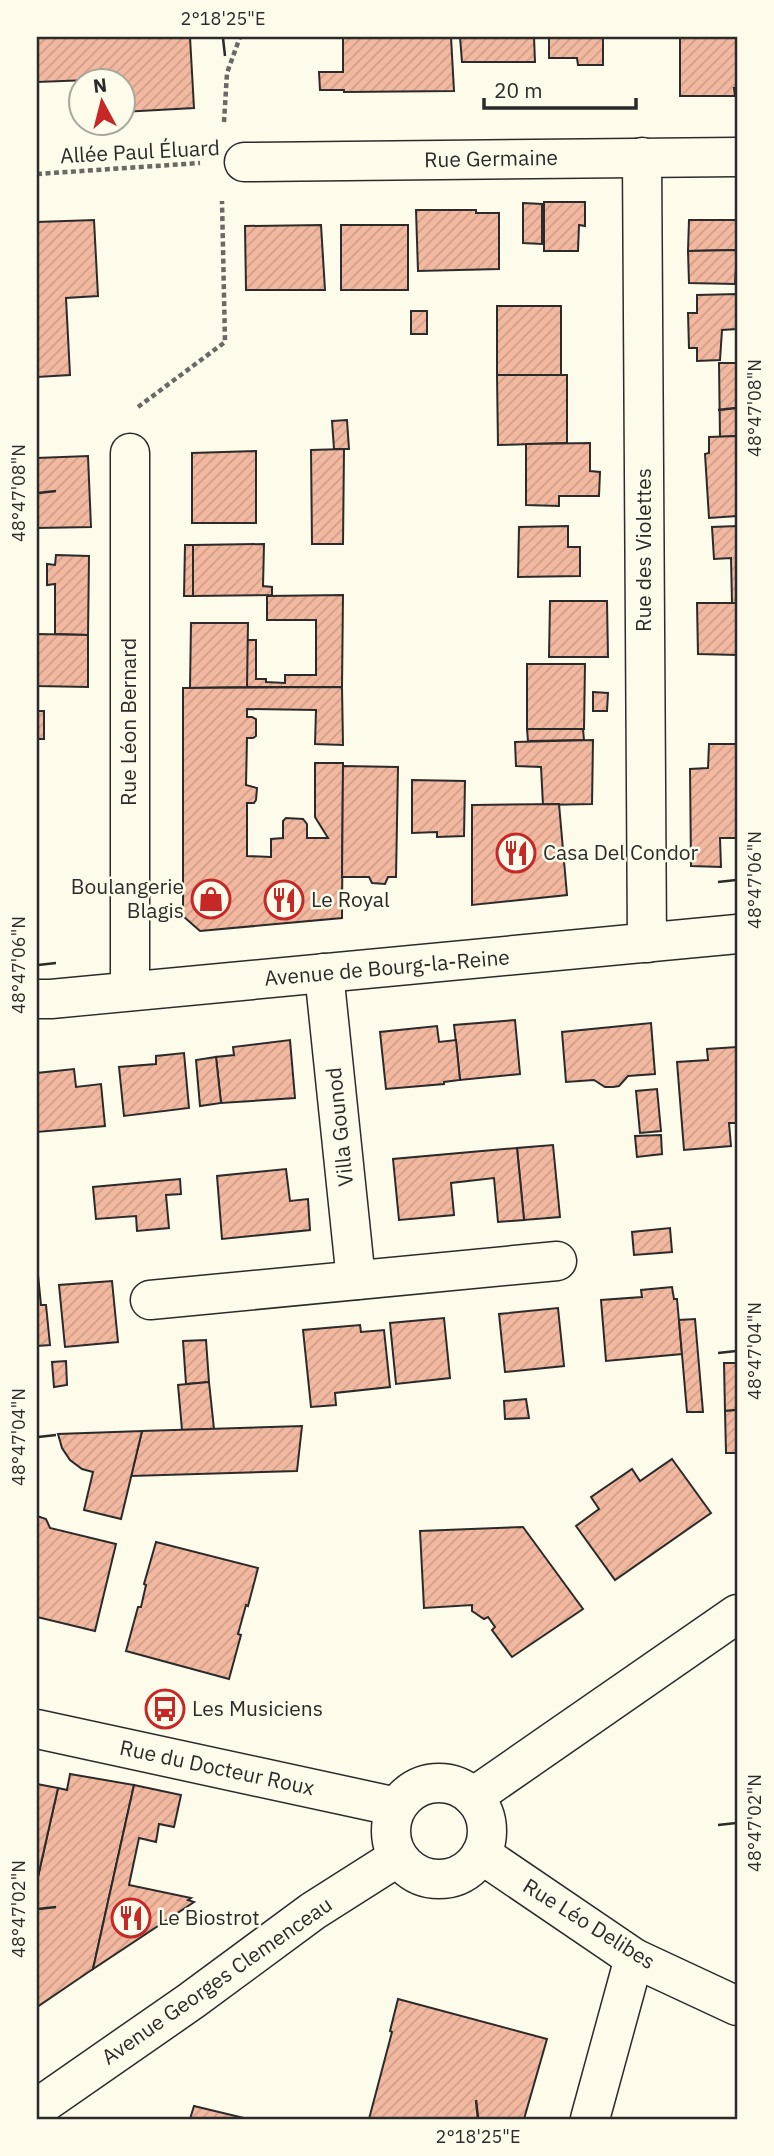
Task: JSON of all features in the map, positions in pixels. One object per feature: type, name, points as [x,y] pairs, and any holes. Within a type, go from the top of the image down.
[{"type":"street","name":"Rue des Violettes","points":[[642,157],[647,943]]},
{"type":"street","name":"Rue Germaine","points":[[233,162],[737,157]]},
{"type":"street","name":"Rue Léon Bernard","points":[[130,453],[130,991]]},
{"type":"street","name":"Avenue de Bourg-la-Reine","points":[[37,999],[737,934]]},
{"type":"street","name":"Villa Gounod","points":[[324,973],[356,1280]]},
{"type":"street","points":[[150,1300],[556,1261]]},
{"type":"street","points":[[472,1797],[737,1614]]},
{"type":"street","name":"Rue du Docteur Roux","points":[[37,1729],[397,1807]]},
{"type":"street","points":[[447,1784],[461,1788],[472,1797],[481,1809],[486,1824],[486,1840],[481,1854],[472,1866],[447,1879],[433,1879],[407,1868],[398,1857],[391,1832],[392,1818],[406,1796],[419,1787],[447,1784]]},
{"type":"street","name":"Rue Léo Delibes","points":[[481,1854],[634,1958],[737,2006]]},
{"type":"street","name":"Avenue Georges Clemenceau","points":[[37,2108],[191,2001],[313,1911],[398,1857]]},
{"type":"street","points":[[590,2119],[634,1958]]},
{"type":"path","points":[[130,453],[130,413],[225,342],[233,162],[227,73],[240,37]]},
{"type":"path","name":"Allée Paul Éluard","points":[[37,174],[233,162]]},
{"type":"building","points":[[37,37],[190,37],[194,108],[136,111],[136,66],[66,66],[66,81],[37,82]]},
{"type":"building","points":[[343,37],[451,37],[454,91],[320,90],[319,72],[343,72]]},
{"type":"building","points":[[460,37],[534,37],[535,62],[462,62]]},
{"type":"building","points":[[549,37],[603,37],[603,65],[578,65],[577,58],[549,58]]},
{"type":"building","points":[[680,37],[737,37],[735,96],[680,96]]},
{"type":"building","points":[[544,202],[585,202],[585,226],[579,225],[578,251],[544,251]]},
{"type":"building","points":[[523,203],[542,204],[542,244],[523,243]]},
{"type":"building","points":[[416,210],[476,210],[476,213],[499,213],[499,269],[418,271]]},
{"type":"building","points":[[94,220],[98,296],[66,298],[70,375],[37,377],[37,222]]},
{"type":"building","points":[[689,220],[737,220],[737,250],[688,251]]},
{"type":"building","points":[[321,225],[325,290],[246,290],[245,226]]},
{"type":"building","points":[[341,225],[408,225],[408,290],[341,290]]},
{"type":"building","points":[[737,250],[735,284],[689,283],[688,251]]},
{"type":"building","points":[[737,294],[737,329],[722,330],[720,360],[697,361],[697,348],[689,348],[688,313],[697,313],[697,295]]},
{"type":"building","points":[[497,306],[561,306],[561,375],[497,375]]},
{"type":"building","points":[[411,311],[427,311],[427,334],[411,334]]},
{"type":"building","points":[[719,363],[737,363],[737,436],[720,437]]},
{"type":"building","points":[[497,375],[567,375],[567,443],[498,445]]},
{"type":"building","points":[[347,420],[349,449],[334,449],[332,421]]},
{"type":"building","points":[[737,436],[737,516],[709,518],[705,454],[709,453],[709,437]]},
{"type":"building","points":[[590,443],[590,471],[600,472],[599,496],[559,496],[559,506],[526,505],[526,444]]},
{"type":"building","points":[[344,449],[343,544],[312,544],[311,450]]},
{"type":"building","points":[[256,451],[256,523],[192,523],[192,453]]},
{"type":"building","points":[[88,456],[91,527],[37,528],[37,458]]},
{"type":"building","points":[[568,526],[568,547],[580,547],[580,576],[518,577],[519,527]]},
{"type":"building","points":[[737,526],[737,603],[732,603],[731,558],[714,559],[712,527]]},
{"type":"building","points":[[264,544],[263,586],[272,587],[272,595],[193,596],[193,545]]},
{"type":"building","points":[[185,545],[193,545],[193,596],[184,596]]},
{"type":"building","points":[[56,555],[89,556],[88,635],[55,634],[55,584],[47,585],[47,564],[55,565]]},
{"type":"building","points":[[343,595],[342,687],[247,687],[247,640],[256,640],[256,679],[285,683],[285,675],[316,675],[316,620],[267,620],[267,596]]},
{"type":"building","points":[[550,601],[607,601],[608,657],[549,657]]},
{"type":"building","points":[[697,603],[737,603],[737,655],[698,654]]},
{"type":"building","points":[[191,623],[248,623],[247,687],[190,688]]},
{"type":"building","points":[[37,634],[88,635],[88,687],[37,686]]},
{"type":"building","points":[[527,664],[585,664],[584,729],[527,729]]},
{"type":"building","points":[[342,687],[343,745],[315,744],[316,710],[247,709],[247,717],[256,719],[256,736],[247,738],[246,785],[257,788],[254,803],[247,803],[247,856],[271,857],[271,839],[283,838],[283,821],[286,818],[303,819],[307,824],[307,838],[328,838],[315,817],[315,763],[343,763],[342,918],[200,931],[183,916],[183,688]]},
{"type":"building","points":[[593,692],[608,693],[607,711],[593,711]]},
{"type":"building","points":[[37,711],[44,711],[44,739],[37,739]]},
{"type":"building","points":[[527,729],[583,729],[584,740],[528,741]]},
{"type":"building","points":[[593,740],[592,804],[543,805],[541,767],[516,766],[515,742]]},
{"type":"building","points":[[709,744],[737,744],[737,838],[720,838],[721,867],[691,866],[690,769],[708,768]]},
{"type":"building","points":[[343,766],[398,767],[396,877],[388,877],[385,884],[372,883],[369,877],[342,877]]},
{"type":"building","points":[[412,780],[465,781],[464,836],[437,837],[437,832],[412,833]]},
{"type":"building","points":[[559,804],[567,895],[472,905],[472,805]]},
{"type":"building","points":[[515,1020],[520,1074],[460,1080],[454,1025]]},
{"type":"building","points":[[651,1023],[655,1074],[628,1076],[619,1086],[613,1087],[605,1087],[594,1080],[566,1082],[562,1032]]},
{"type":"building","points":[[437,1026],[439,1042],[456,1040],[460,1080],[386,1089],[380,1032]]},
{"type":"building","points":[[290,1040],[295,1098],[221,1103],[216,1057],[234,1055],[233,1047]]},
{"type":"building","points":[[737,1047],[737,1123],[729,1123],[731,1146],[684,1150],[677,1062],[708,1060],[707,1049]]},
{"type":"building","points":[[184,1053],[189,1108],[124,1116],[119,1067],[156,1064],[156,1056]]},
{"type":"building","points":[[216,1057],[221,1103],[200,1106],[196,1060]]},
{"type":"building","points":[[74,1069],[76,1087],[101,1084],[105,1126],[37,1132],[37,1073]]},
{"type":"building","points":[[657,1089],[661,1131],[640,1133],[636,1091]]},
{"type":"building","points":[[661,1135],[662,1154],[637,1157],[635,1136]]},
{"type":"building","points":[[553,1145],[560,1217],[524,1220],[517,1148]]},
{"type":"building","points":[[517,1148],[524,1220],[498,1222],[494,1178],[451,1183],[454,1215],[399,1220],[393,1159]]},
{"type":"building","points":[[286,1169],[290,1201],[308,1199],[310,1230],[222,1239],[217,1176]]},
{"type":"building","points":[[180,1179],[181,1194],[166,1195],[169,1228],[137,1231],[136,1216],[96,1219],[93,1187]]},
{"type":"building","points":[[670,1228],[672,1252],[634,1255],[632,1232]]},
{"type":"building","points":[[37,1265],[41,1305],[46,1305],[50,1345],[37,1346]]},
{"type":"building","points":[[112,1281],[118,1342],[65,1347],[59,1285]]},
{"type":"building","points":[[672,1287],[674,1299],[677,1299],[682,1354],[606,1361],[601,1300],[642,1297],[641,1290]]},
{"type":"building","points":[[558,1308],[564,1366],[505,1372],[499,1314]]},
{"type":"building","points":[[444,1318],[450,1378],[396,1384],[390,1323]]},
{"type":"building","points":[[695,1319],[703,1412],[687,1412],[679,1320]]},
{"type":"building","points":[[360,1325],[361,1332],[384,1330],[390,1387],[335,1393],[336,1405],[311,1407],[303,1330]]},
{"type":"building","points":[[206,1340],[209,1382],[186,1384],[183,1341]]},
{"type":"building","points":[[66,1361],[67,1385],[54,1387],[52,1362]]},
{"type":"building","points":[[724,1363],[737,1363],[737,1410],[725,1411]]},
{"type":"building","points":[[209,1382],[214,1429],[182,1430],[178,1385]]},
{"type":"building","points":[[526,1399],[529,1418],[505,1419],[504,1401]]},
{"type":"building","points":[[737,1410],[737,1453],[726,1453],[725,1411]]},
{"type":"building","points":[[302,1426],[297,1471],[131,1476],[142,1431]]},
{"type":"building","points":[[142,1431],[121,1519],[84,1510],[93,1472],[82,1469],[70,1460],[62,1448],[58,1434]]},
{"type":"building","points":[[672,1459],[711,1513],[615,1580],[576,1526],[599,1509],[591,1497],[632,1469],[640,1481]]},
{"type":"building","points":[[37,1516],[46,1519],[50,1528],[116,1544],[95,1631],[37,1617]]},
{"type":"building","points":[[523,1527],[583,1609],[512,1657],[492,1630],[495,1627],[488,1617],[484,1619],[472,1611],[472,1605],[424,1608],[420,1531]]},
{"type":"building","points":[[156,1542],[258,1568],[238,1634],[241,1635],[229,1679],[126,1651],[138,1607],[141,1607],[146,1585],[144,1584]]},
{"type":"building","points":[[70,1774],[134,1785],[93,1969],[37,2007],[37,1881],[58,1788],[67,1790]]},
{"type":"building","points":[[37,1784],[58,1788],[37,1881]]},
{"type":"building","points":[[134,1785],[181,1795],[174,1827],[159,1824],[156,1842],[139,1838],[129,1885],[191,1898],[188,1900],[194,1902],[93,1969]]},
{"type":"building","points":[[398,1999],[547,2039],[524,2119],[369,2119]]},
{"type":"building","points":[[194,2106],[248,2119],[190,2119]]},
{"type":"place","name":"Casa Del Condor","points":[[516,853]]},
{"type":"place","name":"Boulangerie Blagis","points":[[211,899]]},
{"type":"place","name":"Le Royal","points":[[284,900]]},
{"type":"place","name":"Les Musiciens","points":[[165,1709]]},
{"type":"place","name":"Le Biostrot","points":[[131,1918]]}]
